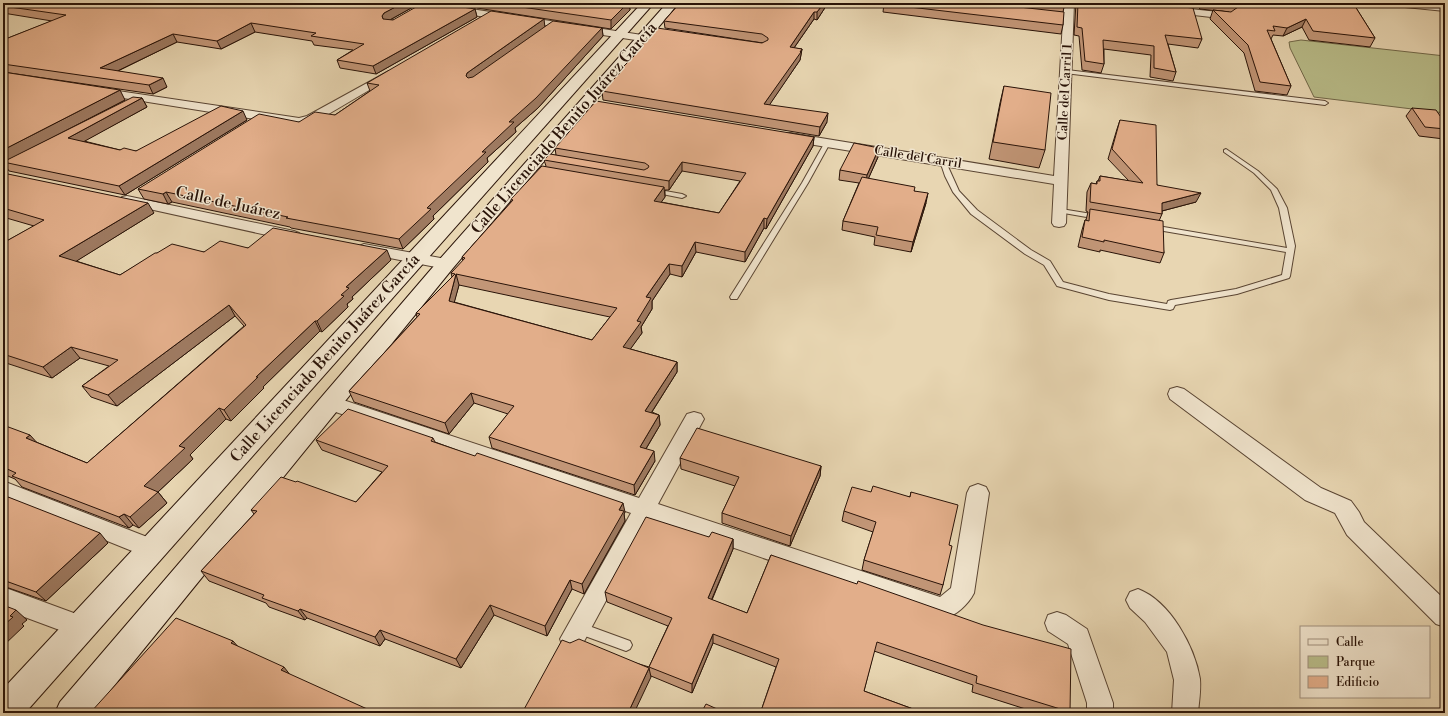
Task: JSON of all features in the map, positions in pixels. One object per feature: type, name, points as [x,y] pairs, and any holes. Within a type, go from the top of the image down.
[{"type":"street","name":"Calle Licenciado Benito Juárez García","points":[[71,713],[446,264],[593,104],[640,33],[648,3]]},
{"type":"street","name":"Calle Licenciado Benito Juárez García","points":[[3,713],[579,77],[640,33],[673,3]]},
{"type":"street","name":"Calle del Carril 1","points":[[1058,216],[1061,181],[1063,112],[1067,72],[1064,16],[1069,3]]},
{"type":"street","points":[[1395,3],[1445,8]]},
{"type":"street","points":[[414,7],[426,5],[552,27],[640,33]]},
{"type":"street","points":[[1160,9],[1228,16]]},
{"type":"street","points":[[476,23],[490,15]]},
{"type":"street","points":[[88,89],[288,122],[299,122],[311,119],[396,69]]},
{"type":"street","points":[[121,108],[141,98]]},
{"type":"street","points":[[244,128],[262,117]]},
{"type":"street","name":"Calle del Carril","points":[[780,136],[1061,181]]},
{"type":"street","name":"Calle de Juárez","points":[[142,192],[122,199],[307,238]]},
{"type":"street","points":[[353,247],[446,264]]},
{"type":"street","points":[[1176,394],[1313,494],[1343,507],[1356,528],[1445,616]]},
{"type":"street","points":[[330,403],[943,608],[962,593],[978,493]]},
{"type":"street","points":[[575,634],[694,419]]},
{"type":"street","points":[[3,490],[152,549]]},
{"type":"street","points":[[3,598],[81,627]]},
{"type":"street","points":[[1138,600],[1154,614],[1178,647],[1187,680],[1185,713]]},
{"type":"street","points":[[1057,623],[1078,637],[1100,703],[1100,713]]},
{"type":"lane","points":[[467,11],[481,3]]},
{"type":"lane","points":[[1067,72],[1325,103]]},
{"type":"lane","points":[[734,297],[805,183],[826,144]]},
{"type":"lane","points":[[943,162],[956,192],[974,212],[1028,252],[1047,263],[1060,284],[1109,297],[1170,307],[1171,302],[1237,291],[1286,276],[1291,251],[1283,208],[1274,190],[1256,172],[1226,151]]},
{"type":"lane","points":[[644,190],[682,196]]},
{"type":"lane","points":[[1058,216],[1104,218]]},
{"type":"lane","points":[[1142,225],[1291,251]]},
{"type":"lane","points":[[575,634],[626,645]]},
{"type":"green space","points":[[1301,40],[1445,56],[1445,113],[1314,97],[1290,48],[1289,42]]},
{"type":"building","points":[[3,3],[403,3],[384,13],[382,16],[383,19],[393,20],[423,3],[437,3],[475,9],[373,66],[337,60],[364,44],[311,36],[316,33],[251,23],[217,41],[173,34],[100,68],[163,78],[149,85],[3,64],[3,40],[66,15],[3,6]]},
{"type":"building","points":[[494,3],[628,3],[611,20]]},
{"type":"building","points":[[680,3],[824,3],[817,12],[814,12],[790,47],[802,49],[764,104],[828,113],[820,127],[602,91],[621,72],[619,71],[635,55],[633,55],[645,42],[642,42],[657,28],[762,43],[768,40],[768,38],[762,34],[664,21]]},
{"type":"building","points":[[983,3],[1064,12],[1063,25],[884,4]]},
{"type":"building","points":[[1078,3],[1143,3],[1193,8],[1202,39],[1165,35],[1176,72],[1154,68],[1154,46],[1103,40],[1104,64],[1085,61],[1082,28],[1077,27]]},
{"type":"building","points":[[1232,3],[1298,3],[1300,6],[1306,6],[1309,3],[1353,3],[1375,38],[1313,31],[1306,19],[1287,28],[1273,26],[1275,31],[1267,30],[1291,86],[1260,82],[1248,45],[1213,10],[1231,12],[1238,7]]},
{"type":"building","points":[[491,11],[544,19],[467,73],[466,76],[468,78],[473,77],[553,21],[602,28],[536,98],[509,122],[514,122],[482,152],[486,152],[427,208],[431,209],[399,239],[286,218],[288,217],[166,192],[163,194],[138,189],[259,114],[299,122],[315,112],[335,115],[379,85],[367,83]]},
{"type":"building","points":[[3,72],[120,90],[3,150]]},
{"type":"building","points":[[1004,86],[1051,93],[1045,150],[993,142]]},
{"type":"building","points":[[133,97],[142,98],[68,138],[120,150],[124,148],[136,151],[221,106],[243,111],[119,186],[3,162]]},
{"type":"building","points":[[596,101],[814,137],[767,219],[764,218],[745,252],[695,242],[682,266],[669,264],[646,297],[651,298],[637,321],[641,322],[623,347],[677,362],[645,411],[659,415],[640,447],[654,451],[634,485],[489,437],[514,406],[471,393],[445,423],[349,391],[420,314],[416,313],[455,274],[451,273],[465,258],[462,257],[513,200],[511,199],[542,166],[664,187],[654,201],[719,213],[746,173],[682,162],[669,181],[544,160],[550,154],[644,170],[649,166],[645,163],[555,148]],"holes":[[[456,274],[617,308],[592,340],[449,301]]]},
{"type":"building","points":[[1412,108],[1436,110],[1445,123],[1445,129],[1425,127]]},
{"type":"building","points":[[1120,120],[1156,125],[1157,185],[1201,193],[1162,203],[1162,214],[1090,202],[1091,183],[1097,184],[1097,181],[1100,181],[1100,176],[1143,183],[1112,149]]},
{"type":"building","points":[[854,143],[879,148],[867,175],[840,170]]},
{"type":"building","points":[[3,173],[148,203],[59,256],[120,275],[172,244],[204,252],[220,241],[248,248],[273,228],[387,250],[346,287],[349,288],[341,295],[344,296],[317,321],[315,321],[256,377],[258,377],[224,410],[219,408],[179,446],[185,448],[144,486],[158,492],[130,517],[124,514],[119,517],[12,476],[16,473],[3,467],[3,425],[30,435],[26,438],[87,463],[246,325],[229,305],[108,395],[82,386],[118,360],[71,347],[43,367],[3,354],[3,243],[44,220],[3,208]]},
{"type":"building","points":[[862,177],[915,187],[914,191],[928,193],[913,242],[876,235],[878,227],[843,221]]},
{"type":"building","points":[[1090,209],[1163,221],[1164,253],[1104,240],[1104,242],[1082,237],[1085,220],[1089,221]]},
{"type":"building","points":[[348,409],[433,438],[431,441],[475,456],[477,453],[623,503],[619,510],[624,511],[582,584],[570,580],[545,626],[490,605],[456,659],[380,630],[375,637],[300,609],[298,611],[262,598],[264,595],[201,571],[257,511],[251,510],[281,477],[296,482],[297,481],[356,502],[388,466],[316,440]]},
{"type":"building","points":[[697,428],[821,466],[791,536],[722,513],[739,477],[680,458]]},
{"type":"building","points":[[873,486],[910,497],[911,492],[958,505],[949,545],[952,546],[943,585],[864,560],[876,522],[844,511],[852,487],[871,492]]},
{"type":"building","points":[[3,495],[100,533],[36,592],[3,580]]},
{"type":"building","points":[[646,517],[709,537],[712,532],[733,539],[708,598],[747,613],[771,555],[857,584],[858,581],[983,625],[1071,649],[1070,712],[976,683],[977,676],[877,642],[864,691],[924,713],[766,713],[761,711],[779,659],[713,634],[692,684],[649,667],[672,618],[605,592]]},
{"type":"building","points":[[3,605],[16,610],[10,616],[13,617],[3,626]]},
{"type":"building","points":[[176,618],[233,641],[231,643],[284,667],[281,670],[376,713],[90,713]]},
{"type":"building","points":[[579,639],[649,668],[628,713],[522,713],[562,640],[570,643]]},
{"type":"building","points":[[706,704],[726,713],[701,713]]}]
